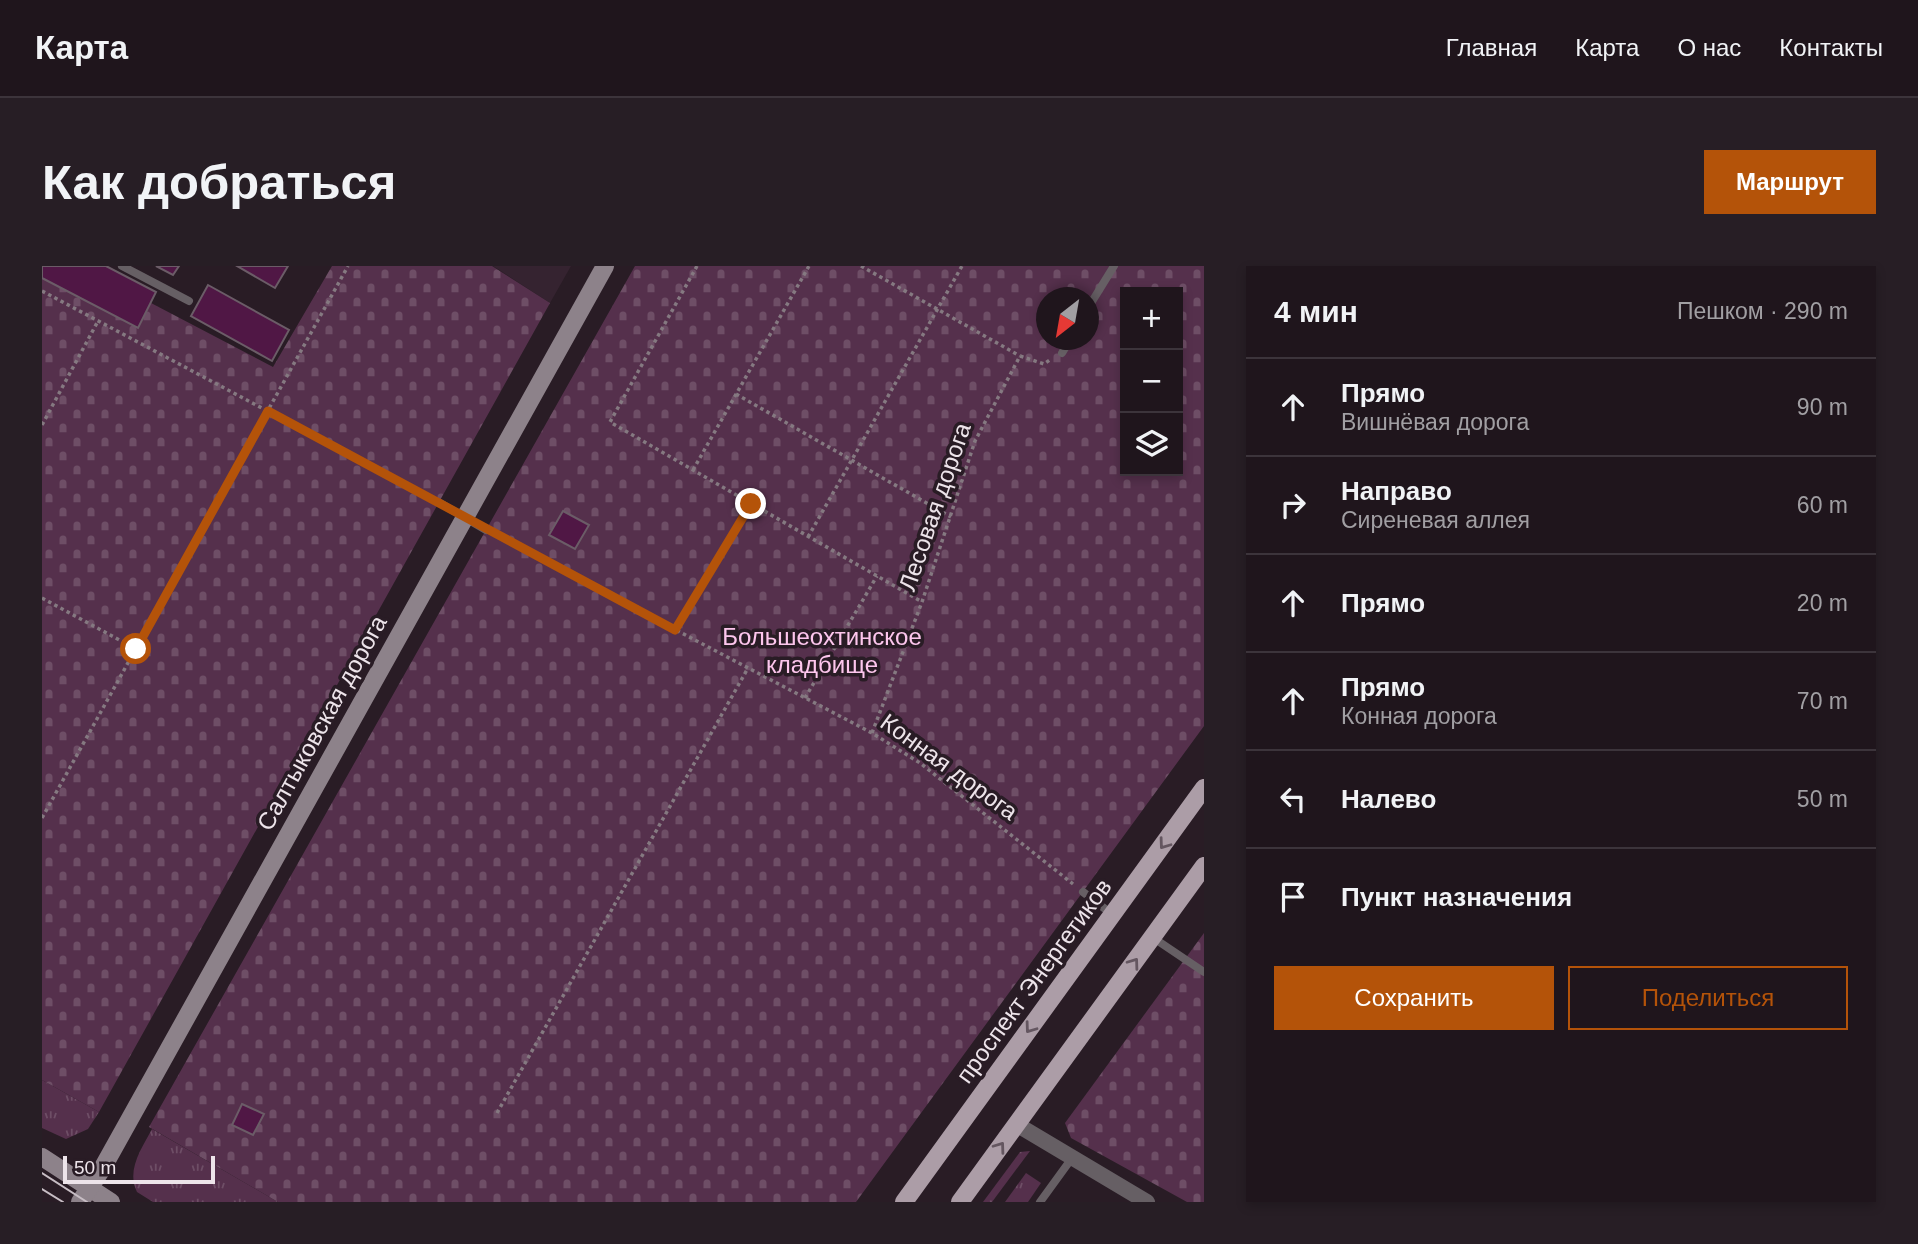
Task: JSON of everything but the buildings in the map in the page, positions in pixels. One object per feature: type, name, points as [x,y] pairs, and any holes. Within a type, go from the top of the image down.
[{"type":"main road","name":"проспект Энергетиков","points":[[904,1202],[1204,789]]},
{"type":"main road","points":[[960,1202],[1204,866]]},
{"type":"street","name":"Салтыковская дорога","points":[[85,1195],[605,266]]},
{"type":"street","points":[[1016,1125],[1147,1202]]},
{"type":"street","points":[[42,1157],[85,1195],[111,1202]]},
{"type":"lane","points":[[122,266],[190,301]]},
{"type":"lane","points":[[1099,290],[1114,266]]},
{"type":"lane","points":[[440,503],[486,530]]},
{"type":"lane","points":[[1083,892],[1113,915]]},
{"type":"lane","points":[[1152,937],[1204,972]]},
{"type":"lane","points":[[1040,1202],[1072,1158]]},
{"type":"path","points":[[42,818],[348,266]]},
{"type":"path","points":[[697,266],[610,422],[922,602]]},
{"type":"path","points":[[693,470],[809,266]]},
{"type":"path","points":[[861,266],[1020,356],[1044,364],[1062,353]]},
{"type":"path","points":[[808,537],[962,266]]},
{"type":"path","points":[[42,290],[440,503]]},
{"type":"path","points":[[42,425],[98,321]]},
{"type":"path","name":"Лесовая дорога","points":[[872,733],[922,602],[975,441],[1020,356]]},
{"type":"path","points":[[736,394],[951,516]]},
{"type":"path","points":[[675,630],[751,504]]},
{"type":"path","name":"Конная дорога","points":[[486,530],[872,733],[920,763],[1083,892]]},
{"type":"path","points":[[805,698],[877,576]]},
{"type":"path","points":[[42,598],[136,649]]},
{"type":"path","points":[[497,1113],[748,668]]},
{"type":"shaded area","points":[[493,266],[571,266],[550,303]]},
{"type":"green space","points":[[332,266],[492,266],[550,303],[99,1112],[42,1080],[42,278],[138,327],[151,303],[273,367]]},
{"type":"green space","name":"Большеохтинское кладбище","points":[[635,266],[1204,266],[1204,726],[856,1202],[278,1202],[149,1127]]},
{"type":"green space","points":[[1204,933],[1204,1202],[1187,1202],[1071,1138],[1065,1123]]},
{"type":"green space","points":[[42,1080],[99,1112],[88,1129],[66,1139],[42,1128]]},
{"type":"green space","points":[[152,1129],[278,1202],[153,1202],[137,1192],[133,1176],[140,1151]]},
{"type":"green space","points":[[1030,1151],[992,1202],[983,1202],[1020,1152]]},
{"type":"green space","points":[[1026,1173],[1041,1183],[1028,1202],[1005,1202]]},
{"type":"tram line","points":[[42,1173],[87,1202]]},
{"type":"tram line","points":[[42,1189],[63,1202]]},
{"type":"route","points":[[136,649],[268,411],[675,630],[751,504]]}]
